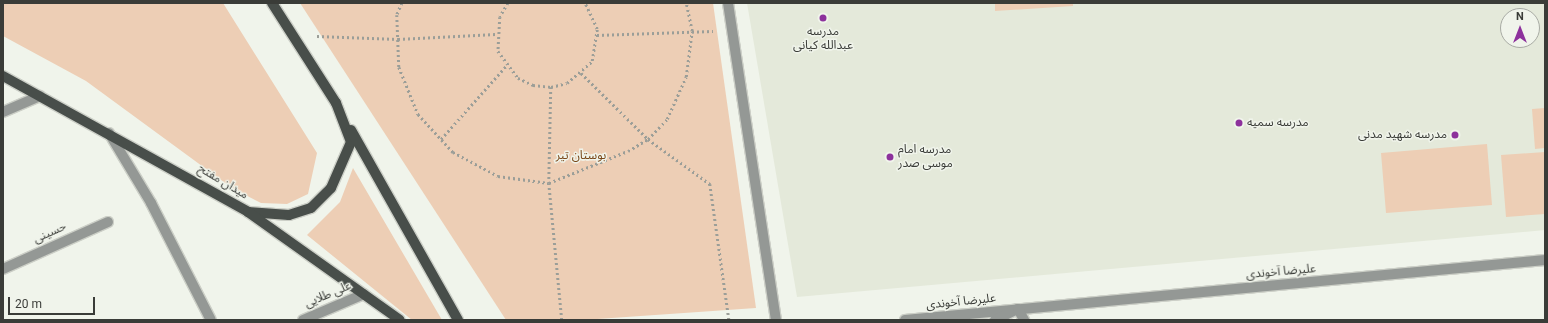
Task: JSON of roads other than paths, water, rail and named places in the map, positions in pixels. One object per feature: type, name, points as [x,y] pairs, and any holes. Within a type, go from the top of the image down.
[{"type":"main road","name":"میدان مفتح","points":[[3,76],[109,133],[248,212],[289,215],[311,208],[331,188],[351,142],[336,103],[272,3]]},
{"type":"main road","points":[[336,103],[458,320]]},
{"type":"main road","points":[[248,212],[400,320]]},
{"type":"street","points":[[728,3],[776,320]]},
{"type":"street","points":[[3,112],[40,96]]},
{"type":"street","points":[[109,133],[151,203],[211,320]]},
{"type":"street","name":"حسینی","points":[[3,269],[108,222]]},
{"type":"street","name":"علیرضا آخوندی","points":[[905,320],[1545,260]]},
{"type":"street","name":"علی طلایی","points":[[303,320],[364,294]]},
{"type":"street","points":[[1018,309],[1024,320]]},
{"type":"street","name":"علیرضا آخوندی","points":[[995,320],[1018,309]]},
{"type":"place","name":"مدرسه عبدالله کیانی","points":[[823,18]]},
{"type":"place","name":"مدرسه سمیه","points":[[1239,123]]},
{"type":"place","name":"مدرسه شهید مدنی","points":[[1455,135]]},
{"type":"place","name":"مدرسه امام موسی صدر","points":[[890,157]]},
{"type":"park label","name":"بوستان تیر","points":[[581,156]]}]
